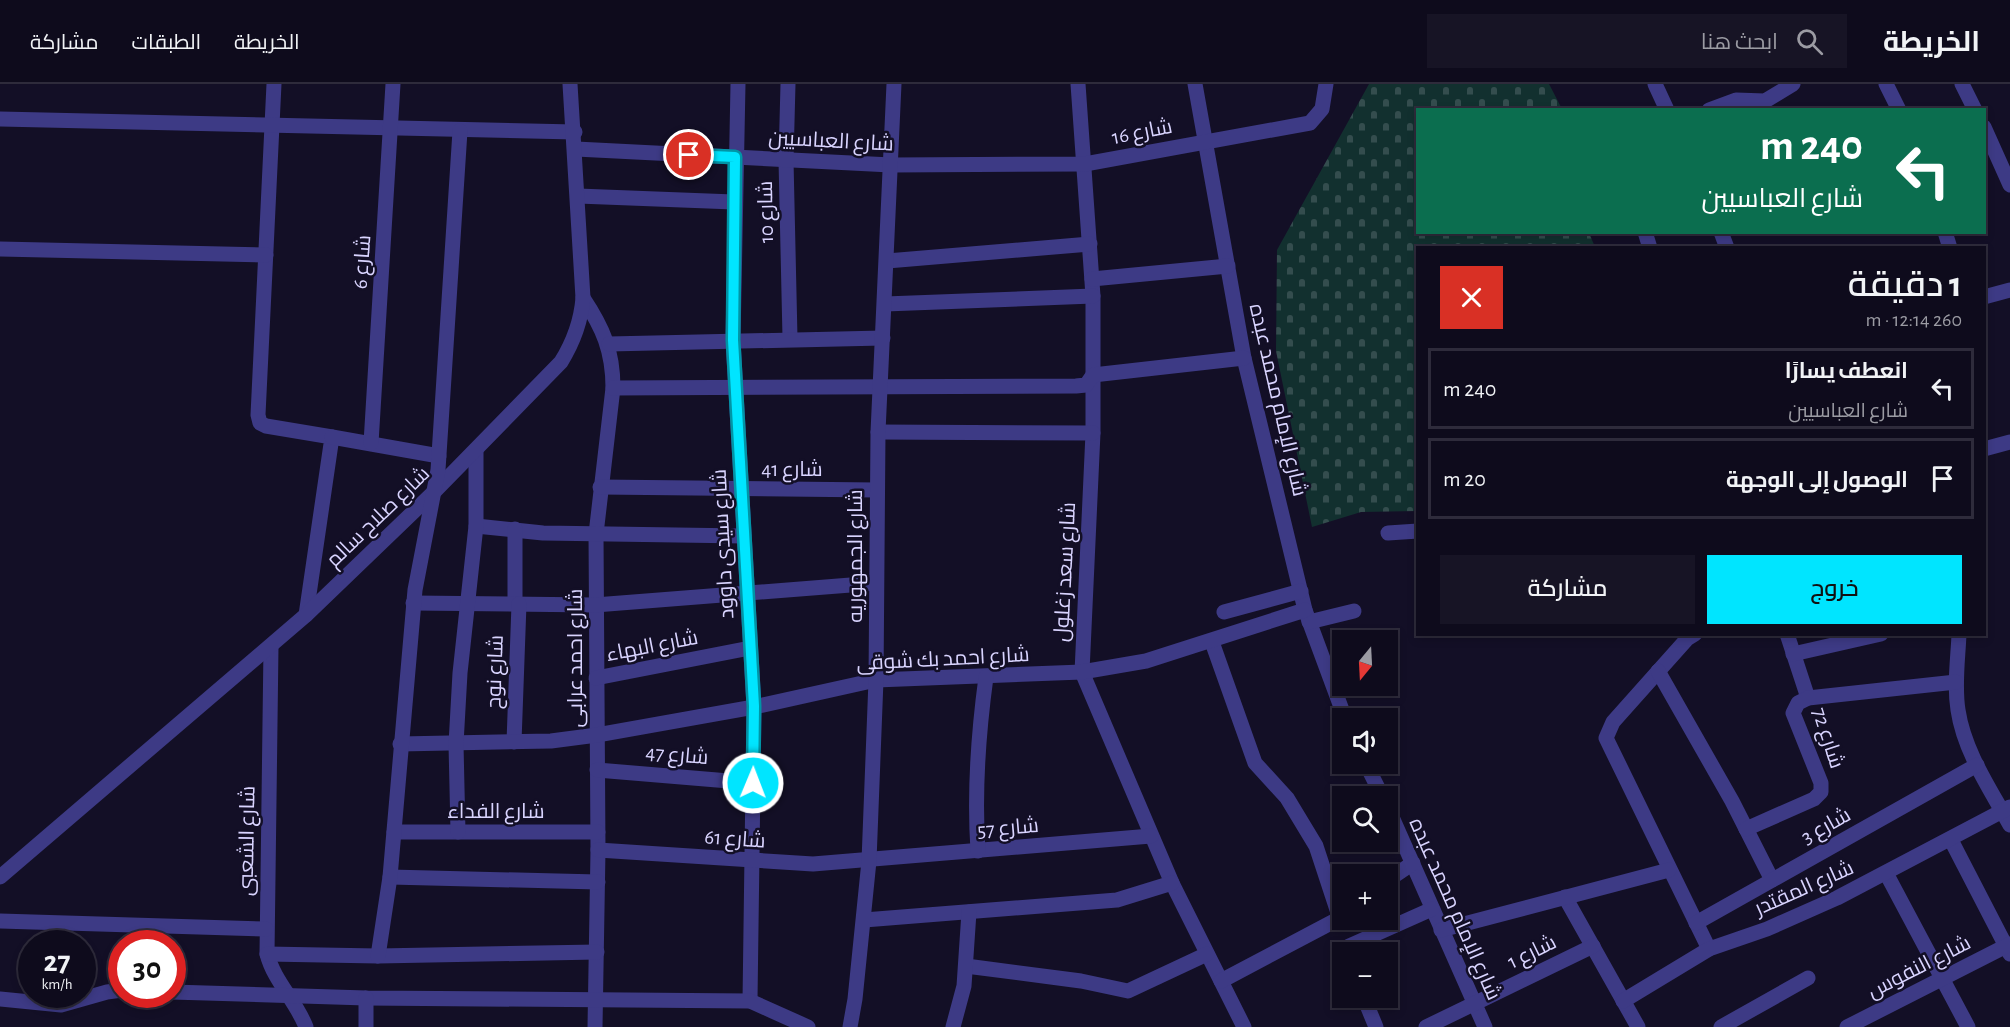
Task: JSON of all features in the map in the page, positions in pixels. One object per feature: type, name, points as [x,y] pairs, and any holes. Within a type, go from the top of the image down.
[{"type":"street","points":[[274,84],[258,405],[260,423],[275,428],[439,456]]},
{"type":"street","name":"شارع 6","points":[[371,444],[393,84]]},
{"type":"street","name":"شارع صلاح سالم","points":[[0,877],[306,615],[433,493],[561,362],[573,342],[581,321],[583,298],[575,132],[570,84]]},
{"type":"street","name":"شارع سيدى داوود","points":[[738,84],[733,340],[754,706],[750,1001]]},
{"type":"street","name":"شارع 10","points":[[788,84],[786,160],[790,338]]},
{"type":"street","name":"شارع الجمهوريه","points":[[850,1027],[869,861],[876,680],[878,432],[891,165],[898,84]]},
{"type":"street","name":"شارع سعد زغلول","points":[[1078,84],[1094,296],[1093,433],[1082,672],[1172,884],[1244,1027]]},
{"type":"street","name":"شارع الإمام محمد عبده","points":[[1195,84],[1244,358],[1307,616],[1341,708]]},
{"type":"street","name":"شارع 16","points":[[1085,164],[1310,123],[1322,110],[1326,84]]},
{"type":"street","points":[[1655,84],[1666,108]]},
{"type":"street","points":[[1715,108],[1737,100],[1765,100],[1793,84]]},
{"type":"street","points":[[1886,84],[1898,108]]},
{"type":"street","points":[[1962,84],[1974,108]]},
{"type":"street","points":[[0,119],[273,127],[575,132]]},
{"type":"street","points":[[378,956],[390,877],[414,603],[439,456],[460,131]]},
{"type":"street","points":[[1986,131],[2009,175]]},
{"type":"street","name":"شارع العباسيين","points":[[576,149],[891,165],[1085,164]]},
{"type":"street","points":[[578,196],[734,202]]},
{"type":"street","points":[[887,261],[1090,244]]},
{"type":"street","points":[[0,249],[266,255]]},
{"type":"street","points":[[1092,279],[1228,266]]},
{"type":"street","points":[[1986,296],[2010,290]]},
{"type":"street","points":[[885,304],[1094,296]]},
{"type":"street","name":"شارع احمد عرابى","points":[[583,298],[602,325],[609,344],[613,366],[613,388],[596,534],[598,882],[595,1027]]},
{"type":"street","points":[[609,344],[790,338],[883,338]]},
{"type":"street","points":[[613,388],[1076,386],[1086,385],[1093,375],[1244,358]]},
{"type":"street","points":[[878,432],[1093,433]]},
{"type":"street","points":[[306,615],[332,436]]},
{"type":"street","points":[[1986,448],[2010,442]]},
{"type":"street","points":[[458,832],[456,744],[467,603],[476,526],[476,450]]},
{"type":"street","name":"شارع 41","points":[[600,487],[877,490]]},
{"type":"street","points":[[476,526],[543,533],[744,536]]},
{"type":"street","name":"شارع نوح","points":[[514,742],[517,604],[515,529]]},
{"type":"street","points":[[1388,533],[1416,531]]},
{"type":"street","points":[[414,603],[595,605],[876,583]]},
{"type":"street","points":[[1224,612],[1301,591]]},
{"type":"street","name":"شارع احمد بك شوقى","points":[[400,744],[514,742],[597,735],[754,706],[876,680],[1082,672],[1146,661],[1307,616],[1354,611]]},
{"type":"street","points":[[1692,636],[1613,722],[1606,738],[1709,949]]},
{"type":"street","points":[[1788,636],[1808,699]]},
{"type":"street","points":[[1793,654],[1872,636]]},
{"type":"street","points":[[1959,636],[1956,682],[1960,723],[1977,765],[2008,814]]},
{"type":"street","points":[[1212,642],[1255,763],[1287,798],[1316,846],[1332,892]]},
{"type":"street","name":"شارع الشعبى","points":[[271,646],[267,954],[275,975],[290,995],[306,1027]]},
{"type":"street","name":"شارع البهاء","points":[[596,678],[750,648]]},
{"type":"street","points":[[1658,671],[1746,828],[1772,880]]},
{"type":"street","points":[[978,851],[975,802],[977,743],[986,677]]},
{"type":"street","name":"شارع 72","points":[[1746,828],[1814,799],[1821,792],[1821,783],[1793,713],[1798,702],[1956,682]]},
{"type":"street","name":"شارع 3","points":[[1696,923],[1977,765]]},
{"type":"street","name":"شارع 47","points":[[597,770],[753,783]]},
{"type":"street","name":"شارع المقتدر","points":[[1623,1001],[1709,949],[1803,914],[2008,814]]},
{"type":"street","name":"شارع الإمام محمد عبده","points":[[1398,830],[1485,1027]]},
{"type":"street","name":"شارع الفداء","points":[[394,832],[598,832]]},
{"type":"street","name":"شارع 57","points":[[869,861],[1151,836]]},
{"type":"street","points":[[1951,840],[2009,948]]},
{"type":"street","name":"شارع 61","points":[[598,850],[752,862],[813,864],[869,861]]},
{"type":"street","points":[[1398,873],[1413,863]]},
{"type":"street","points":[[1441,930],[1669,870]]},
{"type":"street","points":[[1886,873],[1968,1027]]},
{"type":"street","points":[[390,877],[598,882]]},
{"type":"street","points":[[864,920],[1117,900],[1172,884]]},
{"type":"street","points":[[1566,897],[1623,1001],[1634,1026]]},
{"type":"street","points":[[1358,942],[1432,909]]},
{"type":"street","points":[[953,1027],[966,966],[969,912]]},
{"type":"street","points":[[0,921],[266,929]]},
{"type":"street","points":[[1221,981],[1332,923]]},
{"type":"street","name":"شارع 1","points":[[1426,1027],[1593,946]]},
{"type":"street","name":"شارع النفوس","points":[[1847,1027],[1942,978],[2009,948]]},
{"type":"street","points":[[267,954],[378,956],[597,952]]},
{"type":"street","points":[[966,966],[1080,981],[1128,991],[1207,954]]},
{"type":"street","points":[[1721,1027],[1808,978]]},
{"type":"street","points":[[186,992],[366,998],[750,1001],[808,1027]]},
{"type":"street","points":[[0,999],[61,1005],[108,993]]},
{"type":"street","points":[[366,998],[366,1027]]},
{"type":"street","points":[[1368,1008],[1376,1027]]},
{"type":"green space","points":[[1369,84],[1549,84],[1561,108],[1416,108],[1416,234],[1589,234],[1595,246],[1416,246],[1416,511],[1361,512],[1312,527],[1276,351],[1277,250]]},
{"type":"route","points":[[689,155],[735,157],[733,340],[754,706],[753,783]]}]
